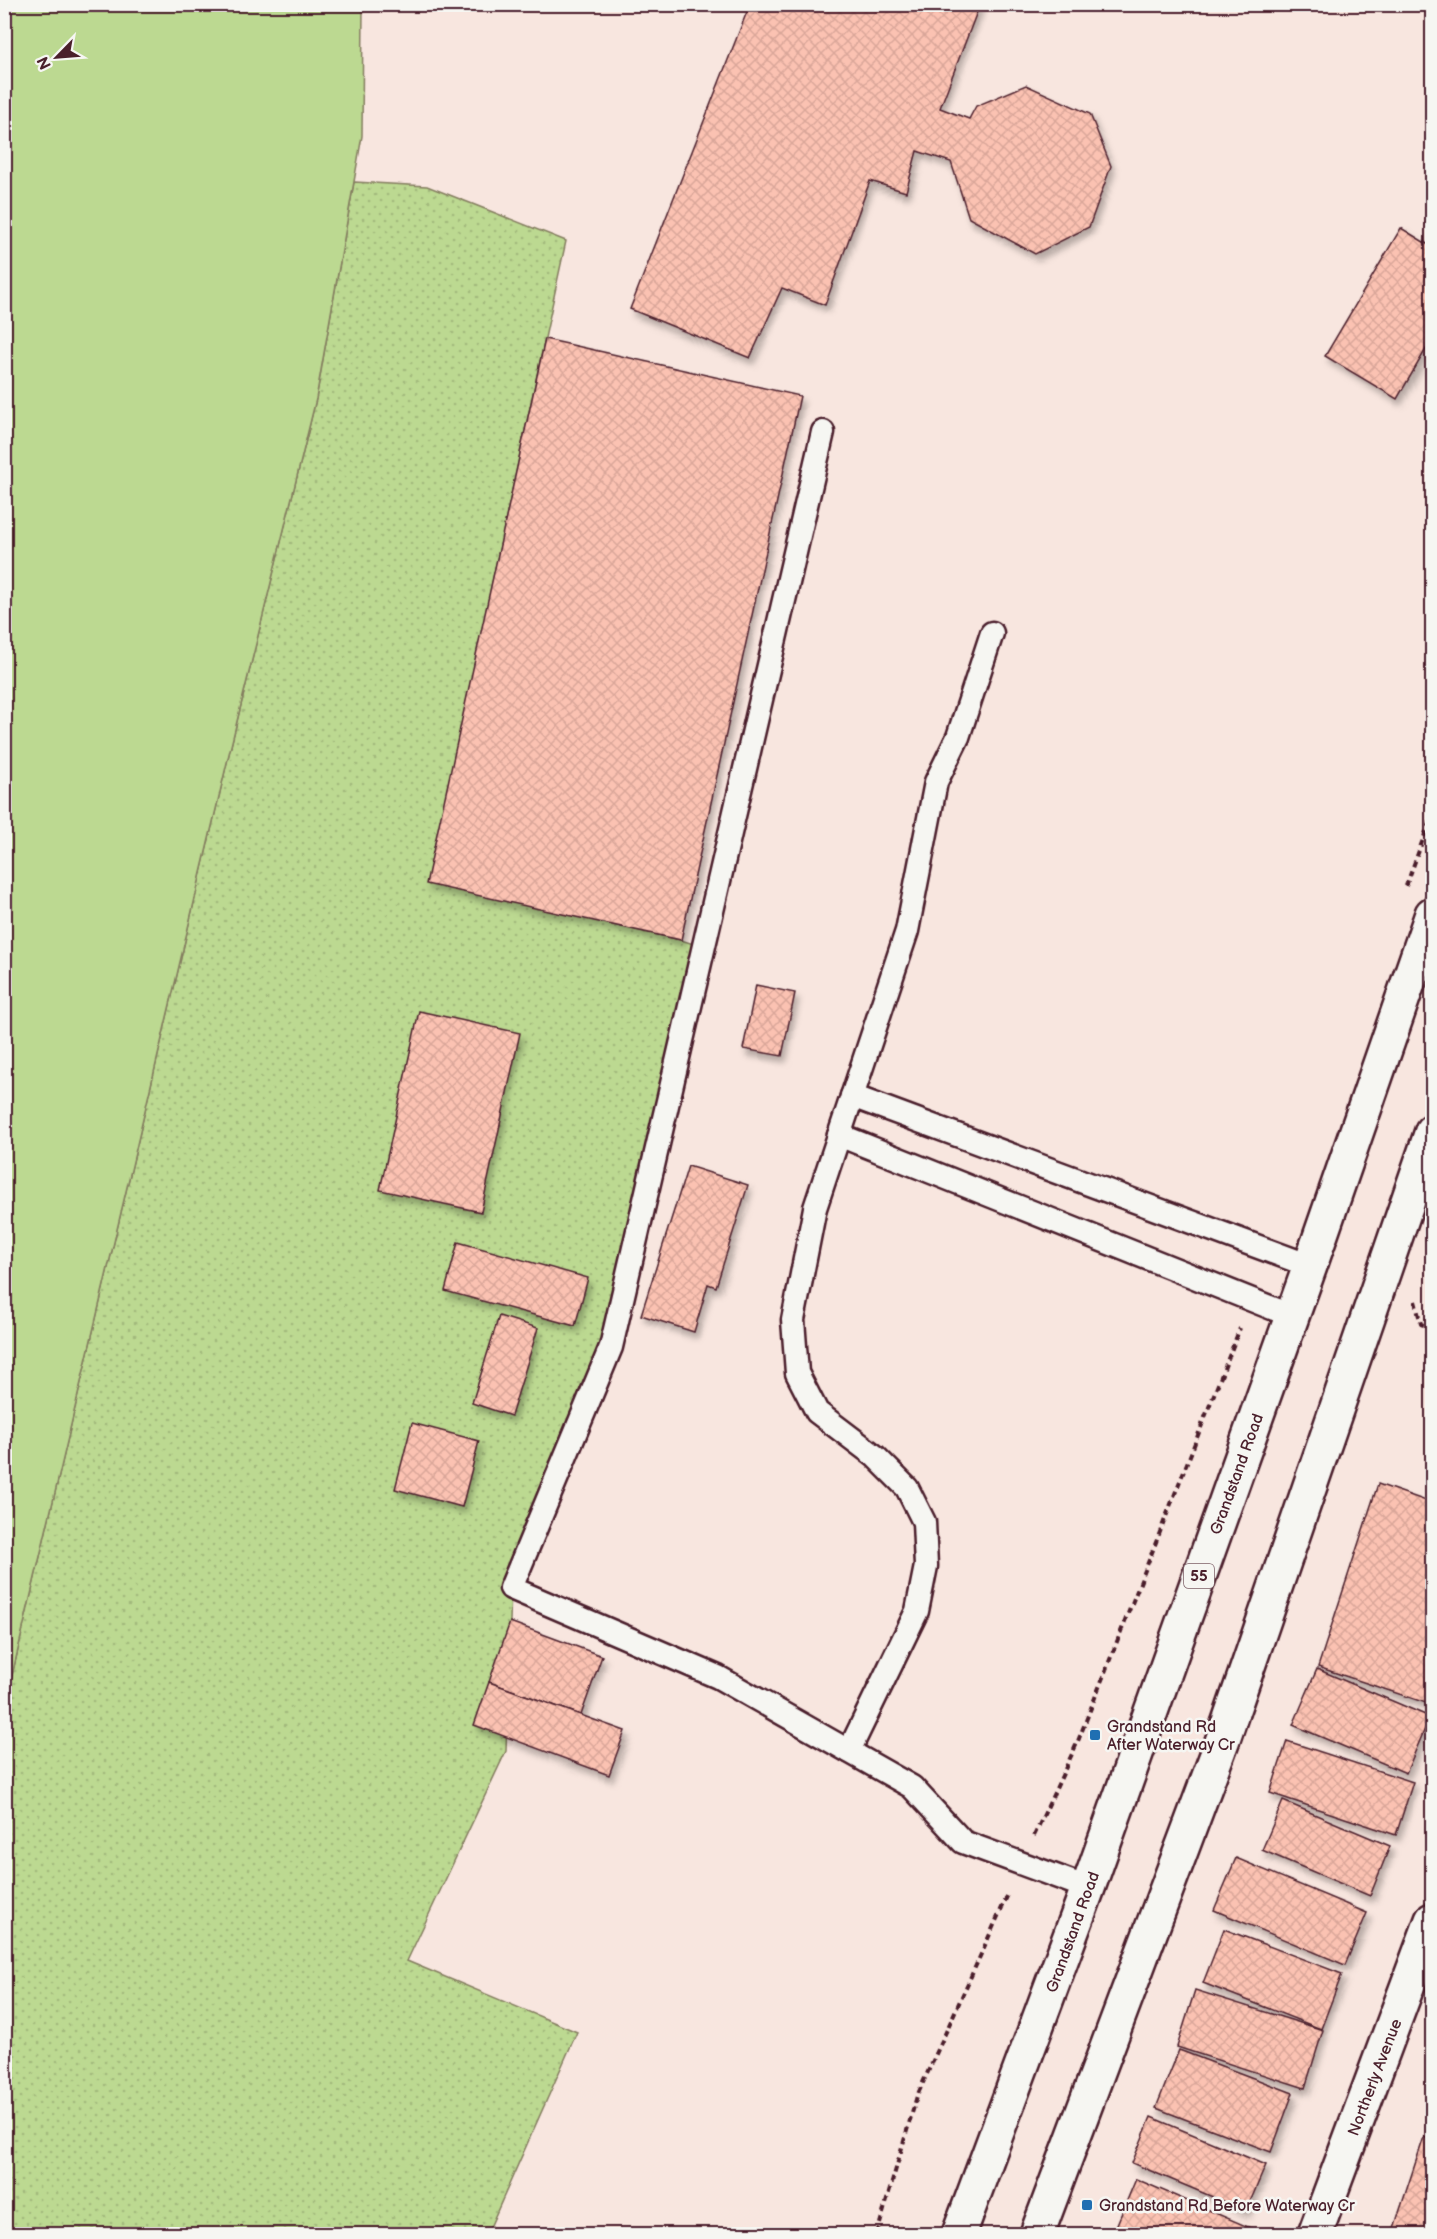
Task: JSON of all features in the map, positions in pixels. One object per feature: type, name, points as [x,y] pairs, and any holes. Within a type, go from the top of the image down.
[{"type":"main road","name":"Grandstand Road","points":[[959,2235],[1088,1888],[1310,1266],[1432,914]]},
{"type":"main road","points":[[1038,2235],[1223,1739],[1432,1131]]},
{"type":"main road","name":"Northerly Avenue","points":[[1315,2235],[1432,1920]]},
{"type":"lane","points":[[823,432],[610,1347],[511,1588],[718,1677],[912,1787],[963,1842],[1088,1888]]},
{"type":"lane","points":[[849,1751],[917,1611],[926,1566],[924,1522],[907,1488],[875,1456],[817,1412],[796,1373],[793,1320],[815,1208],[908,931],[936,782],[958,737],[992,633]]},
{"type":"lane","points":[[852,1096],[1310,1266]]},
{"type":"lane","points":[[839,1135],[1292,1316]]},
{"type":"path","points":[[876,2235],[917,2096],[1078,1741],[1251,1299]]},
{"type":"green space","points":[[5,4],[363,5],[362,136],[316,399],[229,754],[5,1705]]},
{"type":"green space","points":[[354,182],[427,186],[566,241],[427,883],[681,940],[703,947],[611,1347],[511,1588],[506,1751],[407,1961],[577,2032],[487,2234],[5,2234],[5,1705],[229,754],[316,399]]},
{"type":"building","points":[[750,4],[980,4],[940,108],[969,119],[976,106],[1026,85],[1090,114],[1111,166],[1089,227],[1035,254],[969,218],[951,162],[917,151],[906,192],[870,181],[825,305],[782,288],[750,358],[630,309]]},
{"type":"building","points":[[1401,228],[1432,247],[1432,339],[1397,399],[1325,356]]},
{"type":"building","points":[[545,339],[800,396],[681,940],[426,884]]},
{"type":"building","points":[[756,985],[795,993],[782,1056],[743,1049]]},
{"type":"building","points":[[419,1011],[520,1033],[481,1212],[380,1190]]},
{"type":"building","points":[[688,1166],[748,1185],[716,1287],[708,1284],[694,1332],[641,1315]]},
{"type":"building","points":[[458,1242],[588,1278],[575,1326],[445,1291]]},
{"type":"building","points":[[499,1316],[538,1328],[511,1416],[472,1403]]},
{"type":"building","points":[[412,1423],[479,1441],[462,1507],[395,1489]]},
{"type":"building","points":[[1378,1484],[1432,1503],[1432,1705],[1318,1667]]},
{"type":"building","points":[[510,1622],[602,1656],[581,1715],[489,1682]]},
{"type":"building","points":[[1317,1669],[1430,1717],[1406,1773],[1293,1725]]},
{"type":"building","points":[[489,1682],[625,1731],[609,1775],[474,1725]]},
{"type":"building","points":[[1287,1741],[1413,1782],[1396,1835],[1270,1793]]},
{"type":"building","points":[[1283,1801],[1390,1846],[1370,1896],[1262,1850]]},
{"type":"building","points":[[1236,1858],[1367,1913],[1345,1965],[1214,1910]]},
{"type":"building","points":[[1224,1929],[1342,1974],[1321,2029],[1203,1983]]},
{"type":"building","points":[[1195,1990],[1323,2030],[1305,2088],[1177,2047]]},
{"type":"building","points":[[1179,2050],[1293,2093],[1271,2152],[1156,2108]]},
{"type":"building","points":[[1151,2117],[1266,2165],[1246,2211],[1132,2163]]},
{"type":"building","points":[[1424,2137],[1432,2140],[1432,2234],[1392,2234]]},
{"type":"building","points":[[1136,2179],[1253,2229],[1250,2234],[1128,2234],[1115,2229]]},
{"type":"place","name":"Grandstand Rd After Waterway Cr","points":[[1095,1735]]},
{"type":"place","name":"Grandstand Rd Before Waterway Cr","points":[[1087,2205]]}]
